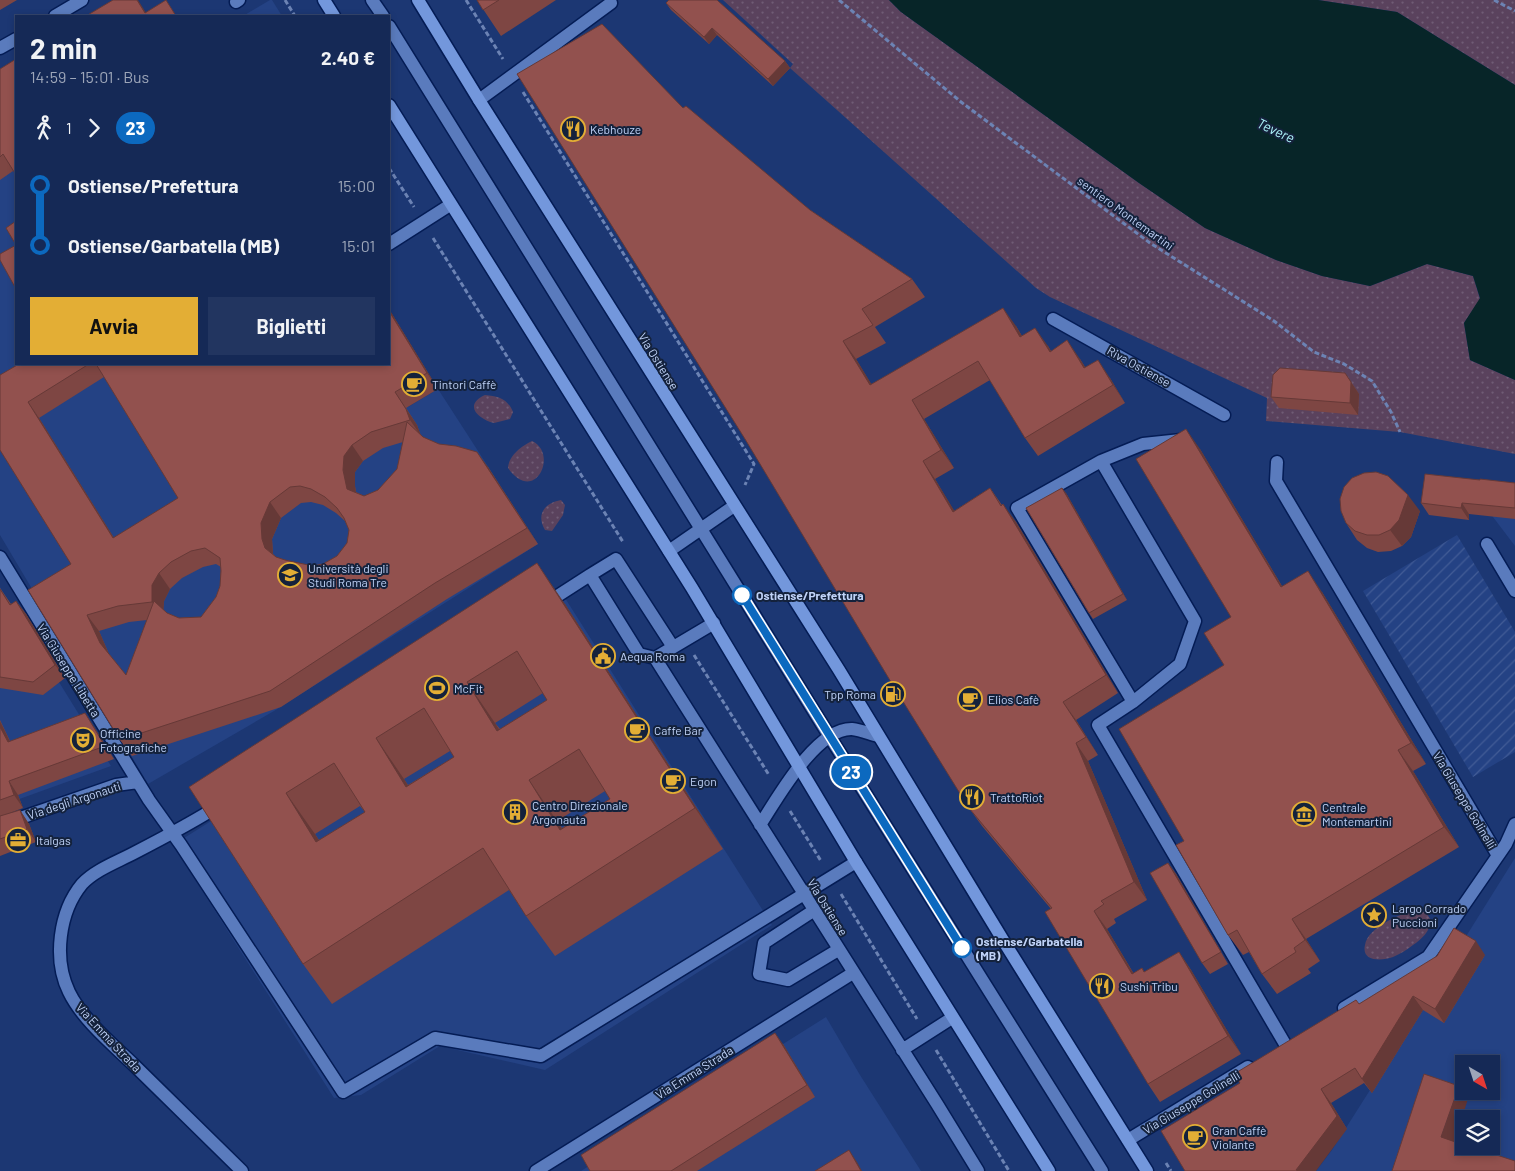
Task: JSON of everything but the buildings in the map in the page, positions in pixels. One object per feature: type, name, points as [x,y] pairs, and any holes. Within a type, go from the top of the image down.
[{"type":"main road","points":[[324,0],[333,15]]},
{"type":"main road","name":"Via Ostiense","points":[[418,0],[734,506],[839,670],[1006,945],[1147,1171]]},
{"type":"main road","points":[[390,107],[714,623],[856,862],[1048,1171]]},
{"type":"street","points":[[57,15],[82,0]]},
{"type":"street","points":[[372,0],[382,15]]},
{"type":"street","points":[[479,100],[611,4]]},
{"type":"street","points":[[390,28],[1102,1171]]},
{"type":"street","points":[[0,48],[15,39]]},
{"type":"street","points":[[390,243],[450,204]]},
{"type":"street","name":"Riva Ostiense","points":[[1053,319],[1224,415]]},
{"type":"street","points":[[1133,702],[1017,508],[1101,461],[1143,444],[1191,439]]},
{"type":"street","points":[[1101,461],[1195,621],[1180,664],[1133,702],[1098,725],[1285,1044]]},
{"type":"street","name":"Via Giuseppe Golinelli","points":[[1277,462],[1276,480],[1497,854],[1428,957],[1336,1014]]},
{"type":"street","points":[[669,551],[734,506]]},
{"type":"street","points":[[1487,544],[1515,591]]},
{"type":"street","name":"Via Giuseppe Libetta","points":[[0,557],[138,782]]},
{"type":"street","points":[[530,613],[616,559],[673,647]]},
{"type":"street","points":[[590,575],[639,654],[655,658],[714,623]]},
{"type":"street","name":"Via Ostiense","points":[[655,658],[978,1171]]},
{"type":"street","points":[[760,825],[799,766],[821,743],[839,731],[852,729],[878,736]]},
{"type":"street","name":"Via degli Argonauti","points":[[0,825],[116,785],[138,782],[173,832],[343,1092],[435,1038],[541,1056],[803,894]]},
{"type":"street","points":[[173,832],[228,800]]},
{"type":"street","points":[[1497,854],[1506,844],[1515,824]]},
{"type":"street","name":"Via Emma Strada","points":[[173,832],[97,872],[83,883],[72,898],[62,929],[60,954],[63,974],[68,991],[79,1008],[242,1171]]},
{"type":"street","points":[[803,894],[856,862]]},
{"type":"street","points":[[813,911],[764,943],[759,974],[788,980],[838,950]]},
{"type":"street","name":"Via Emma Strada","points":[[536,1171],[853,973]]},
{"type":"street","points":[[902,1050],[952,1018]]},
{"type":"street","name":"Via Giuseppe Golinelli","points":[[1128,1140],[1260,1060]]},
{"type":"path","points":[[285,0],[294,15]]},
{"type":"path","points":[[466,0],[754,464]]},
{"type":"path","name":"sentiero Montemartini","points":[[839,0],[961,102],[1150,243],[1274,321],[1314,352],[1344,364],[1372,381],[1391,412],[1400,432]]},
{"type":"path","points":[[1494,0],[1515,11]]},
{"type":"path","points":[[390,170],[628,550]]},
{"type":"path","points":[[684,640],[831,877],[1009,1171]]},
{"type":"shaded area","points":[[272,0],[281,15],[245,15]]},
{"type":"shaded area","points":[[723,0],[889,0],[901,12],[1139,183],[1205,228],[1276,260],[1322,276],[1370,286],[1427,264],[1473,276],[1480,299],[1464,323],[1470,360],[1515,380],[1515,454],[1400,432],[1266,421],[1267,398],[1050,297],[1036,288],[790,68],[793,64]]},
{"type":"shaded area","points":[[1318,0],[1515,0],[1515,85],[1397,12]]},
{"type":"shaded area","name":"Università degli Studi Roma Tre","points":[[15,83],[15,365],[158,365],[408,407],[438,389],[538,544],[274,711],[148,784],[0,535],[0,92]]},
{"type":"shaded area","points":[[485,395],[498,397],[505,401],[513,412],[510,419],[494,423],[478,415],[474,407],[475,403]]},
{"type":"shaded area","points":[[532,441],[540,447],[543,465],[535,479],[527,482],[518,478],[508,468],[513,455]]},
{"type":"shaded area","points":[[1472,490],[1515,493],[1515,546],[1493,517]]},
{"type":"shaded area","points":[[561,500],[565,505],[563,515],[552,531],[545,530],[541,519],[543,510],[550,504]]},
{"type":"shaded area","points":[[1457,535],[1515,632],[1515,752],[1473,777],[1363,591]]},
{"type":"shaded area","points":[[0,587],[111,766],[0,806]]},
{"type":"shaded area","points":[[565,598],[772,925],[545,1070],[440,1046],[361,1095],[334,1098],[173,845]]},
{"type":"shaded area","points":[[1515,858],[1515,1171],[1316,1171],[1332,1150]]},
{"type":"shaded area","points":[[1414,910],[1425,912],[1431,921],[1427,932],[1422,938],[1393,957],[1373,959],[1366,955],[1365,945],[1367,939],[1378,927]]},
{"type":"shaded area","points":[[826,1017],[860,1075],[921,1171],[581,1171]]},
{"type":"water","name":"Tevere","points":[[889,0],[1318,0],[1397,12],[1515,85],[1515,380],[1470,360],[1464,323],[1480,298],[1473,276],[1427,264],[1370,286],[1322,276],[1276,260],[1205,228],[1139,183],[901,12]]},
{"type":"bus line","name":"23","points":[[742,595],[962,948]]},
{"type":"place","name":"Kebhouze","points":[[573,129]]},
{"type":"place","name":"Tintori Caffè","points":[[414,384]]},
{"type":"place","name":"Università degli Studi Roma Tre","points":[[290,575]]},
{"type":"place","name":"Ostiense/Prefettura","points":[[742,595]]},
{"type":"place","name":"Aequa Roma","points":[[603,656]]},
{"type":"place","name":"McFit","points":[[437,688]]},
{"type":"place","name":"Tpp Roma","points":[[893,694]]},
{"type":"place","name":"Elios Cafè","points":[[970,699]]},
{"type":"place","name":"Caffe Bar","points":[[637,730]]},
{"type":"place","name":"Officine Fotografiche","points":[[83,740]]},
{"type":"place","name":"Egon","points":[[673,781]]},
{"type":"place","name":"TrattoRiot","points":[[972,797]]},
{"type":"place","name":"Centro Direzionale Argonauta","points":[[515,812]]},
{"type":"place","name":"Centrale Montemartini","points":[[1304,814]]},
{"type":"place","name":"Italgas","points":[[18,840]]},
{"type":"place","name":"Largo Corrado Puccioni","points":[[1374,915]]},
{"type":"place","name":"Ostiense/Garbatella (MB)","points":[[962,948]]},
{"type":"place","name":"Sushi Tribu","points":[[1102,986]]},
{"type":"place","name":"Gran Caffè Violante","points":[[1195,1137]]}]
